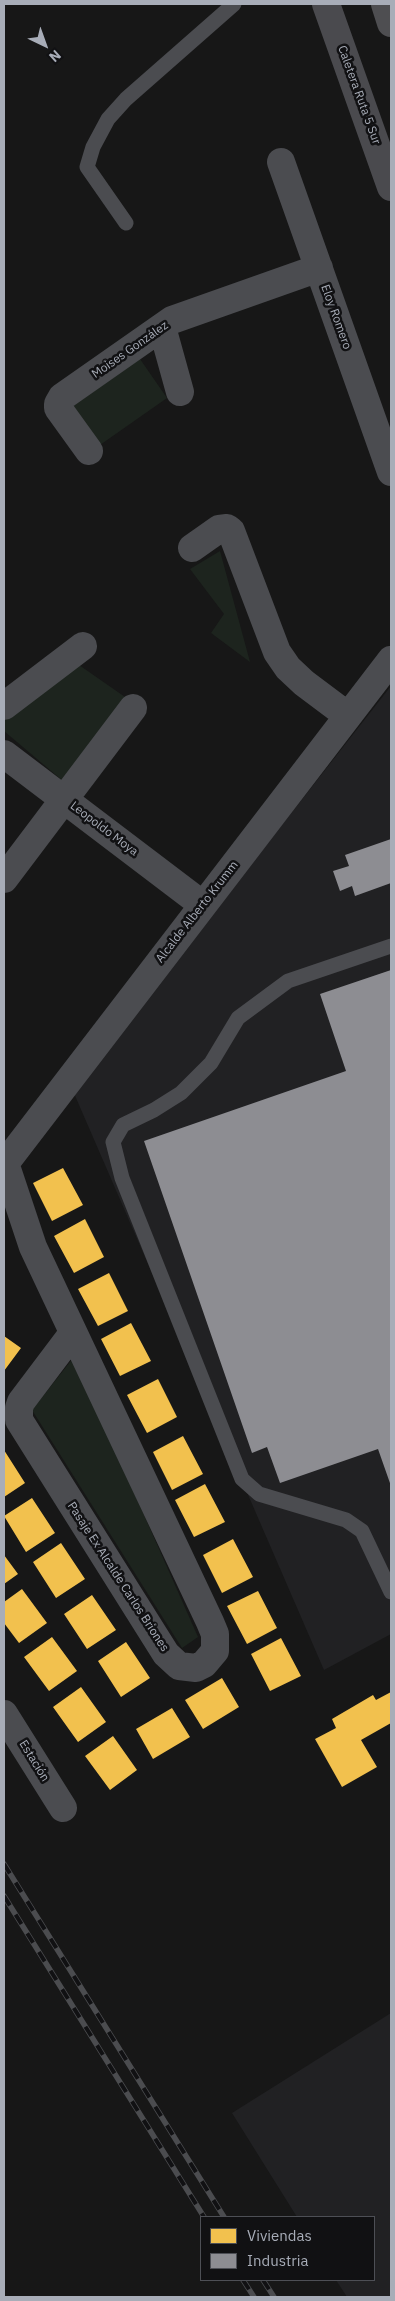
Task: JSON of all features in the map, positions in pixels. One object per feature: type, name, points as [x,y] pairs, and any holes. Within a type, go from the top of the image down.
[{"type":"highway","points":[[385,4],[391,23]]},
{"type":"main road","name":"Caletera Ruta 5 Sur","points":[[326,4],[391,187]]},
{"type":"street","name":"Eloy Romero","points":[[281,162],[391,472]]},
{"type":"street","name":"Moises González","points":[[89,451],[58,408],[59,400],[162,327],[185,315],[319,268]]},
{"type":"street","points":[[162,327],[180,392]]},
{"type":"street","points":[[192,548],[219,529],[227,528],[231,531],[277,652],[288,668],[304,683],[348,716]]},
{"type":"street","points":[[4,706],[83,646]]},
{"type":"street","name":"Alcalde Alberto Krumm","points":[[4,1164],[391,660]]},
{"type":"street","points":[[4,879],[133,708]]},
{"type":"street","name":"Leopoldo Moya","points":[[4,754],[203,905]]},
{"type":"street","name":"Pasaje Ex Alcalde Carlos Briones","points":[[4,1164],[33,1247],[74,1333],[215,1634],[215,1651],[204,1664],[196,1668],[179,1666],[166,1654],[19,1420],[19,1408],[22,1402],[74,1333]]},
{"type":"street","points":[[4,1228],[33,1247]]},
{"type":"street","name":"Estación","points":[[4,1714],[63,1808]]},
{"type":"lane","points":[[126,223],[87,167],[93,147],[108,119],[126,98],[234,4]]},
{"type":"lane","points":[[391,946],[288,981],[238,1018],[211,1063],[181,1093],[154,1110],[123,1125],[113,1142],[122,1178],[242,1479],[259,1494],[346,1520],[362,1531],[391,1592]]},
{"type":"shaded area","points":[[140,359],[167,398],[100,445],[73,406]]},
{"type":"shaded area","points":[[220,551],[250,662],[211,633],[224,614],[190,569]]},
{"type":"shaded area","points":[[79,665],[125,697],[63,781],[4,731],[4,719]]},
{"type":"shaded area","points":[[391,686],[391,1634],[324,1670],[73,1091]]},
{"type":"shaded area","points":[[74,1357],[198,1637],[182,1648],[32,1410]]},
{"type":"shaded area","points":[[391,2013],[391,2297],[347,2297],[337,2281],[375,2281],[375,2216],[296,2216],[232,2113]]},
{"type":"building: Viviendas","points":[[63,1168],[83,1205],[52,1221],[33,1183]]},
{"type":"building: Viviendas","points":[[85,1219],[104,1257],[74,1273],[54,1236]]},
{"type":"building: Viviendas","points":[[109,1273],[128,1311],[98,1326],[78,1289]]},
{"type":"building: Viviendas","points":[[131,1323],[151,1361],[120,1376],[101,1339]]},
{"type":"building: Viviendas","points":[[4,1336],[21,1348],[4,1371]]},
{"type":"building: Viviendas","points":[[158,1379],[177,1417],[147,1433],[127,1395]]},
{"type":"building: Viviendas","points":[[183,1436],[203,1474],[172,1490],[153,1452]]},
{"type":"building: Viviendas","points":[[4,1450],[25,1483],[4,1497]]},
{"type":"building: Viviendas","points":[[205,1484],[225,1522],[194,1537],[175,1500]]},
{"type":"building: Viviendas","points":[[32,1498],[55,1533],[26,1552],[4,1516]]},
{"type":"building: Viviendas","points":[[233,1539],[253,1577],[222,1593],[203,1555]]},
{"type":"building: Viviendas","points":[[61,1543],[85,1579],[56,1598],[33,1562]]},
{"type":"building: Viviendas","points":[[4,1555],[18,1574],[4,1584]]},
{"type":"building: Viviendas","points":[[22,1589],[47,1623],[19,1643],[4,1623],[4,1602]]},
{"type":"building: Viviendas","points":[[258,1591],[277,1628],[247,1644],[227,1606]]},
{"type":"building: Viviendas","points":[[92,1595],[116,1630],[87,1649],[64,1614]]},
{"type":"building: Viviendas","points":[[52,1637],[77,1671],[49,1691],[24,1657]]},
{"type":"building: Viviendas","points":[[281,1638],[301,1676],[270,1691],[251,1654]]},
{"type":"building: Viviendas","points":[[126,1642],[150,1678],[121,1697],[98,1661]]},
{"type":"building: Viviendas","points":[[222,1678],[239,1707],[203,1729],[185,1700]]},
{"type":"building: Viviendas","points":[[81,1687],[106,1722],[78,1742],[53,1707]]},
{"type":"building: Viviendas","points":[[391,1692],[391,1723],[361,1740],[377,1767],[342,1787],[315,1739],[336,1728],[332,1719],[373,1695],[376,1700]]},
{"type":"building: Viviendas","points":[[172,1708],[190,1737],[153,1759],[136,1729]]},
{"type":"building: Viviendas","points":[[113,1736],[137,1770],[110,1790],[85,1756]]},
{"type":"building: Industria","points":[[391,839],[391,883],[355,896],[352,886],[340,891],[333,871],[349,866],[345,855]]},
{"type":"building: Industria","points":[[391,970],[391,1486],[378,1449],[280,1483],[267,1447],[252,1453],[144,1141],[346,1071],[320,994]]},
{"type":"railway","points":[[4,1864],[223,2216]]},
{"type":"railway","points":[[4,1896],[203,2216]]},
{"type":"railway","points":[[244,2281],[254,2297]]},
{"type":"railway","points":[[264,2281],[274,2297]]}]
